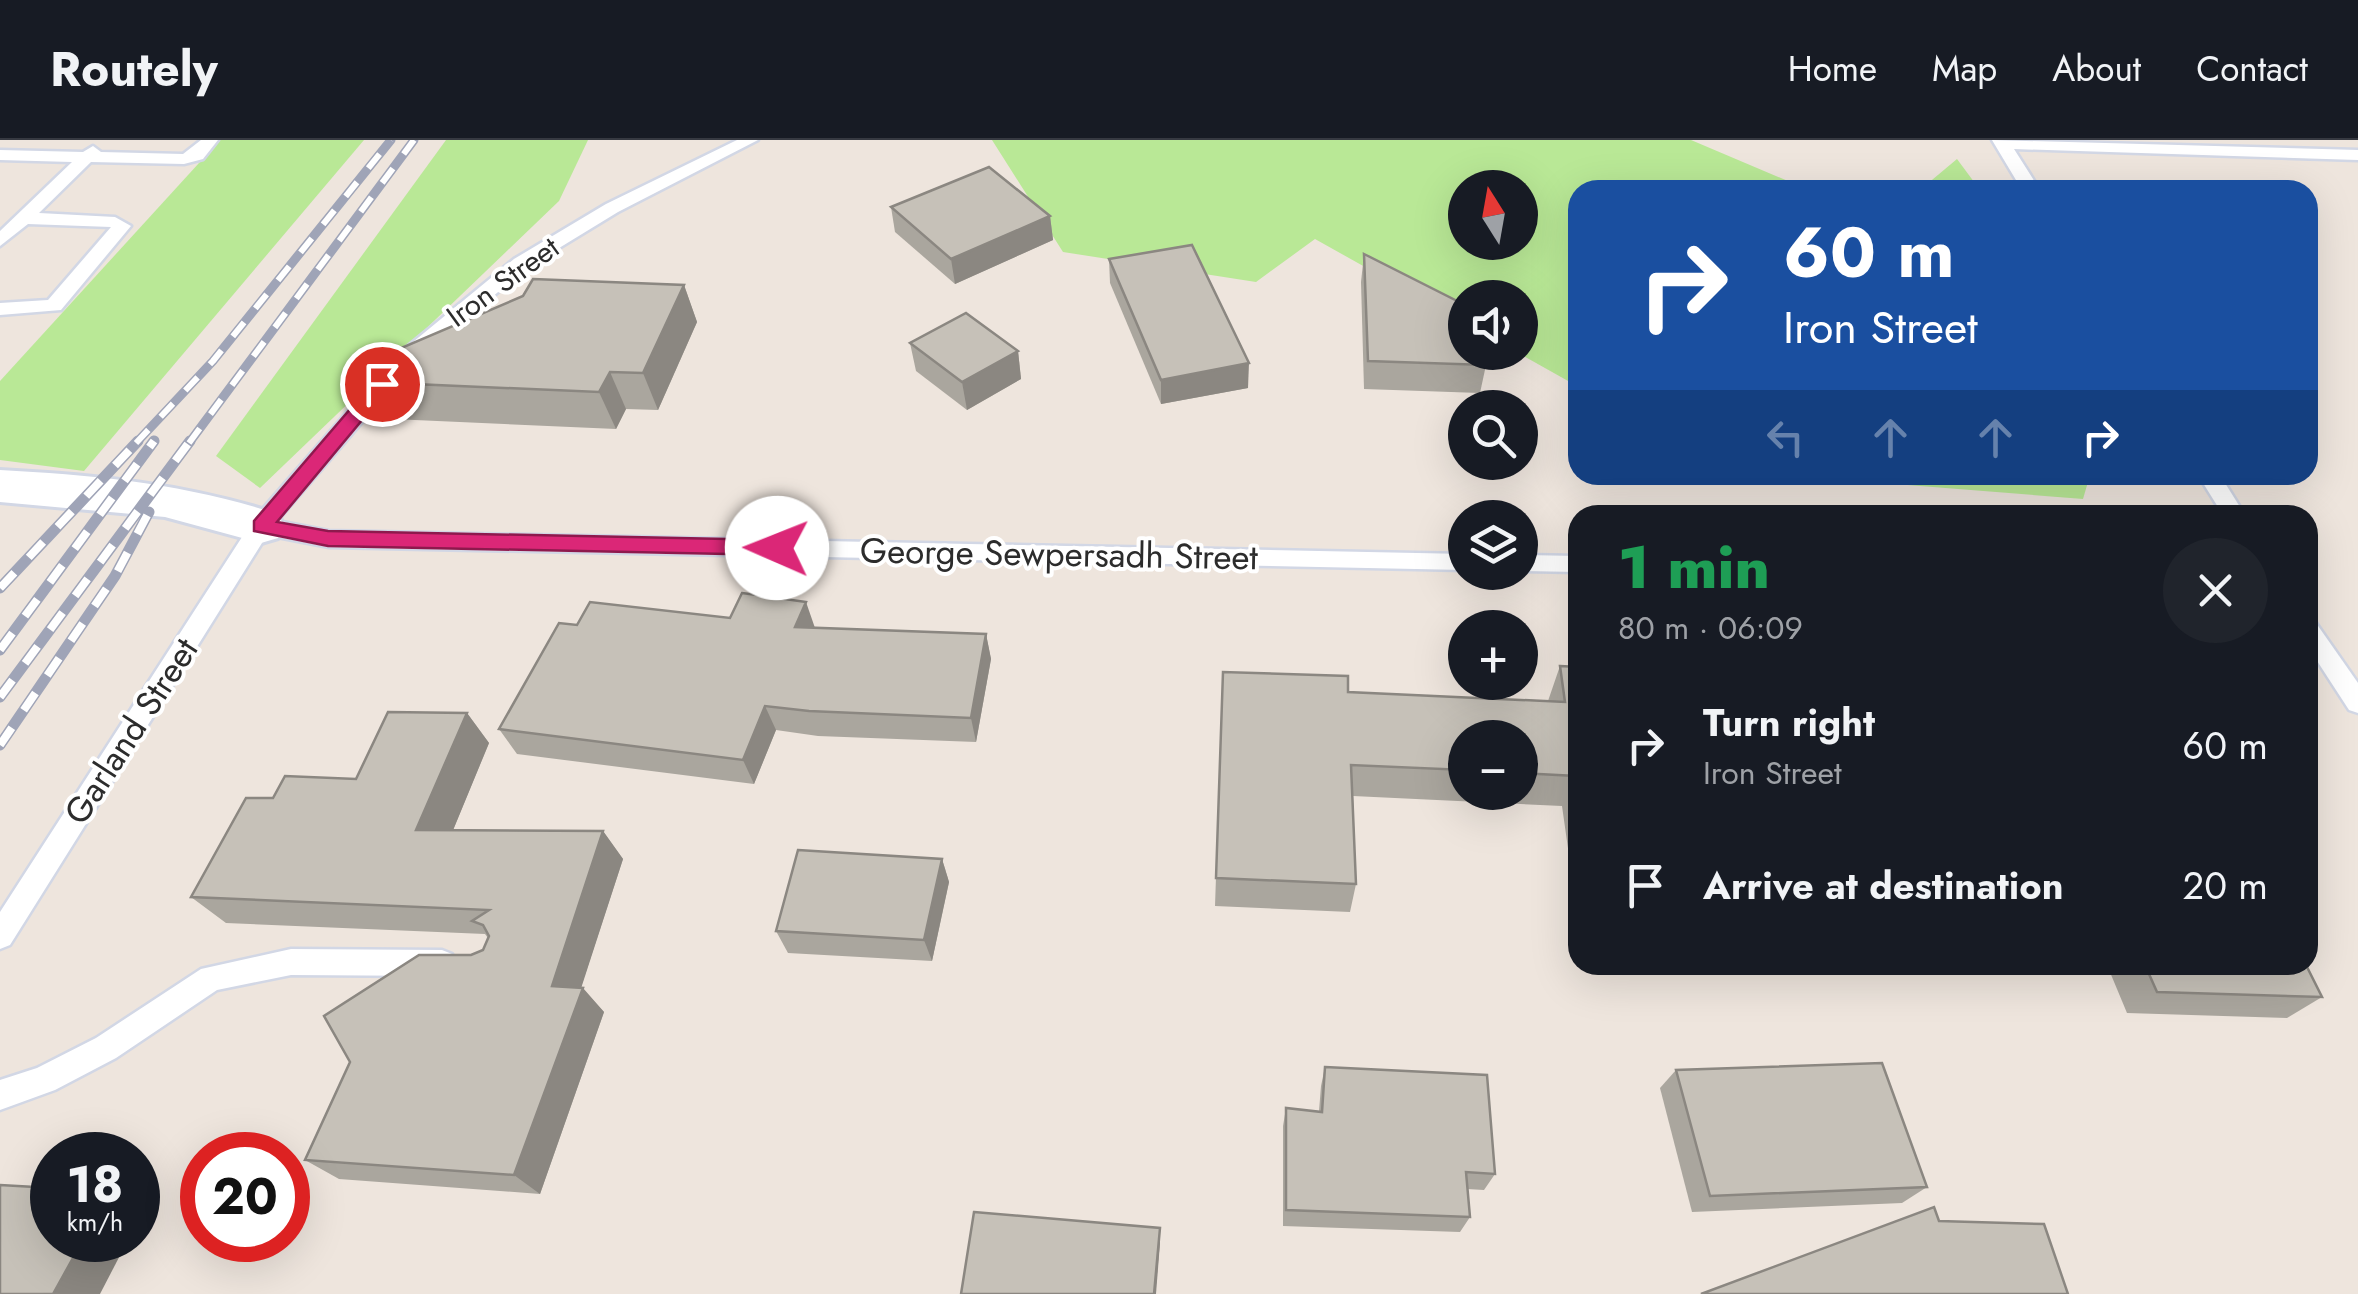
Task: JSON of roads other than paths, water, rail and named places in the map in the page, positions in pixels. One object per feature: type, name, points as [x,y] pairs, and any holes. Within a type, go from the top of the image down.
[{"type":"street","name":"George Sewpersadh Street","points":[[0,486],[140,494],[215,508],[262,526]]},
{"type":"lane","points":[[33,156],[49,140]]},
{"type":"lane","points":[[0,242],[104,140]]},
{"type":"lane","points":[[0,155],[189,158],[210,140]]},
{"type":"lane","name":"Iron Street","points":[[262,526],[377,389],[460,311],[522,262],[612,208],[750,140]]},
{"type":"lane","points":[[2001,142],[2358,155]]},
{"type":"lane","points":[[2001,142],[2025,180]]},
{"type":"lane","points":[[0,309],[54,306],[122,226],[115,222],[24,218]]},
{"type":"lane","name":"George Sewpersadh Street","points":[[262,526],[328,538],[1448,562]]},
{"type":"lane","name":"Garland Street","points":[[0,936],[262,526]]},
{"type":"lane","points":[[1538,563],[1568,564]]},
{"type":"lane","points":[[2318,644],[2358,703]]},
{"type":"lane","points":[[0,1094],[44,1080],[106,1048],[211,978],[292,962],[477,962]]},
{"type":"railway","points":[[136,443],[213,361],[391,140]]},
{"type":"railway","points":[[189,443],[414,140]]},
{"type":"railway","points":[[0,588],[138,441]]},
{"type":"railway","points":[[0,650],[154,441]]},
{"type":"railway","points":[[0,697],[190,441]]},
{"type":"railway","points":[[0,745],[115,576],[149,512]]}]
